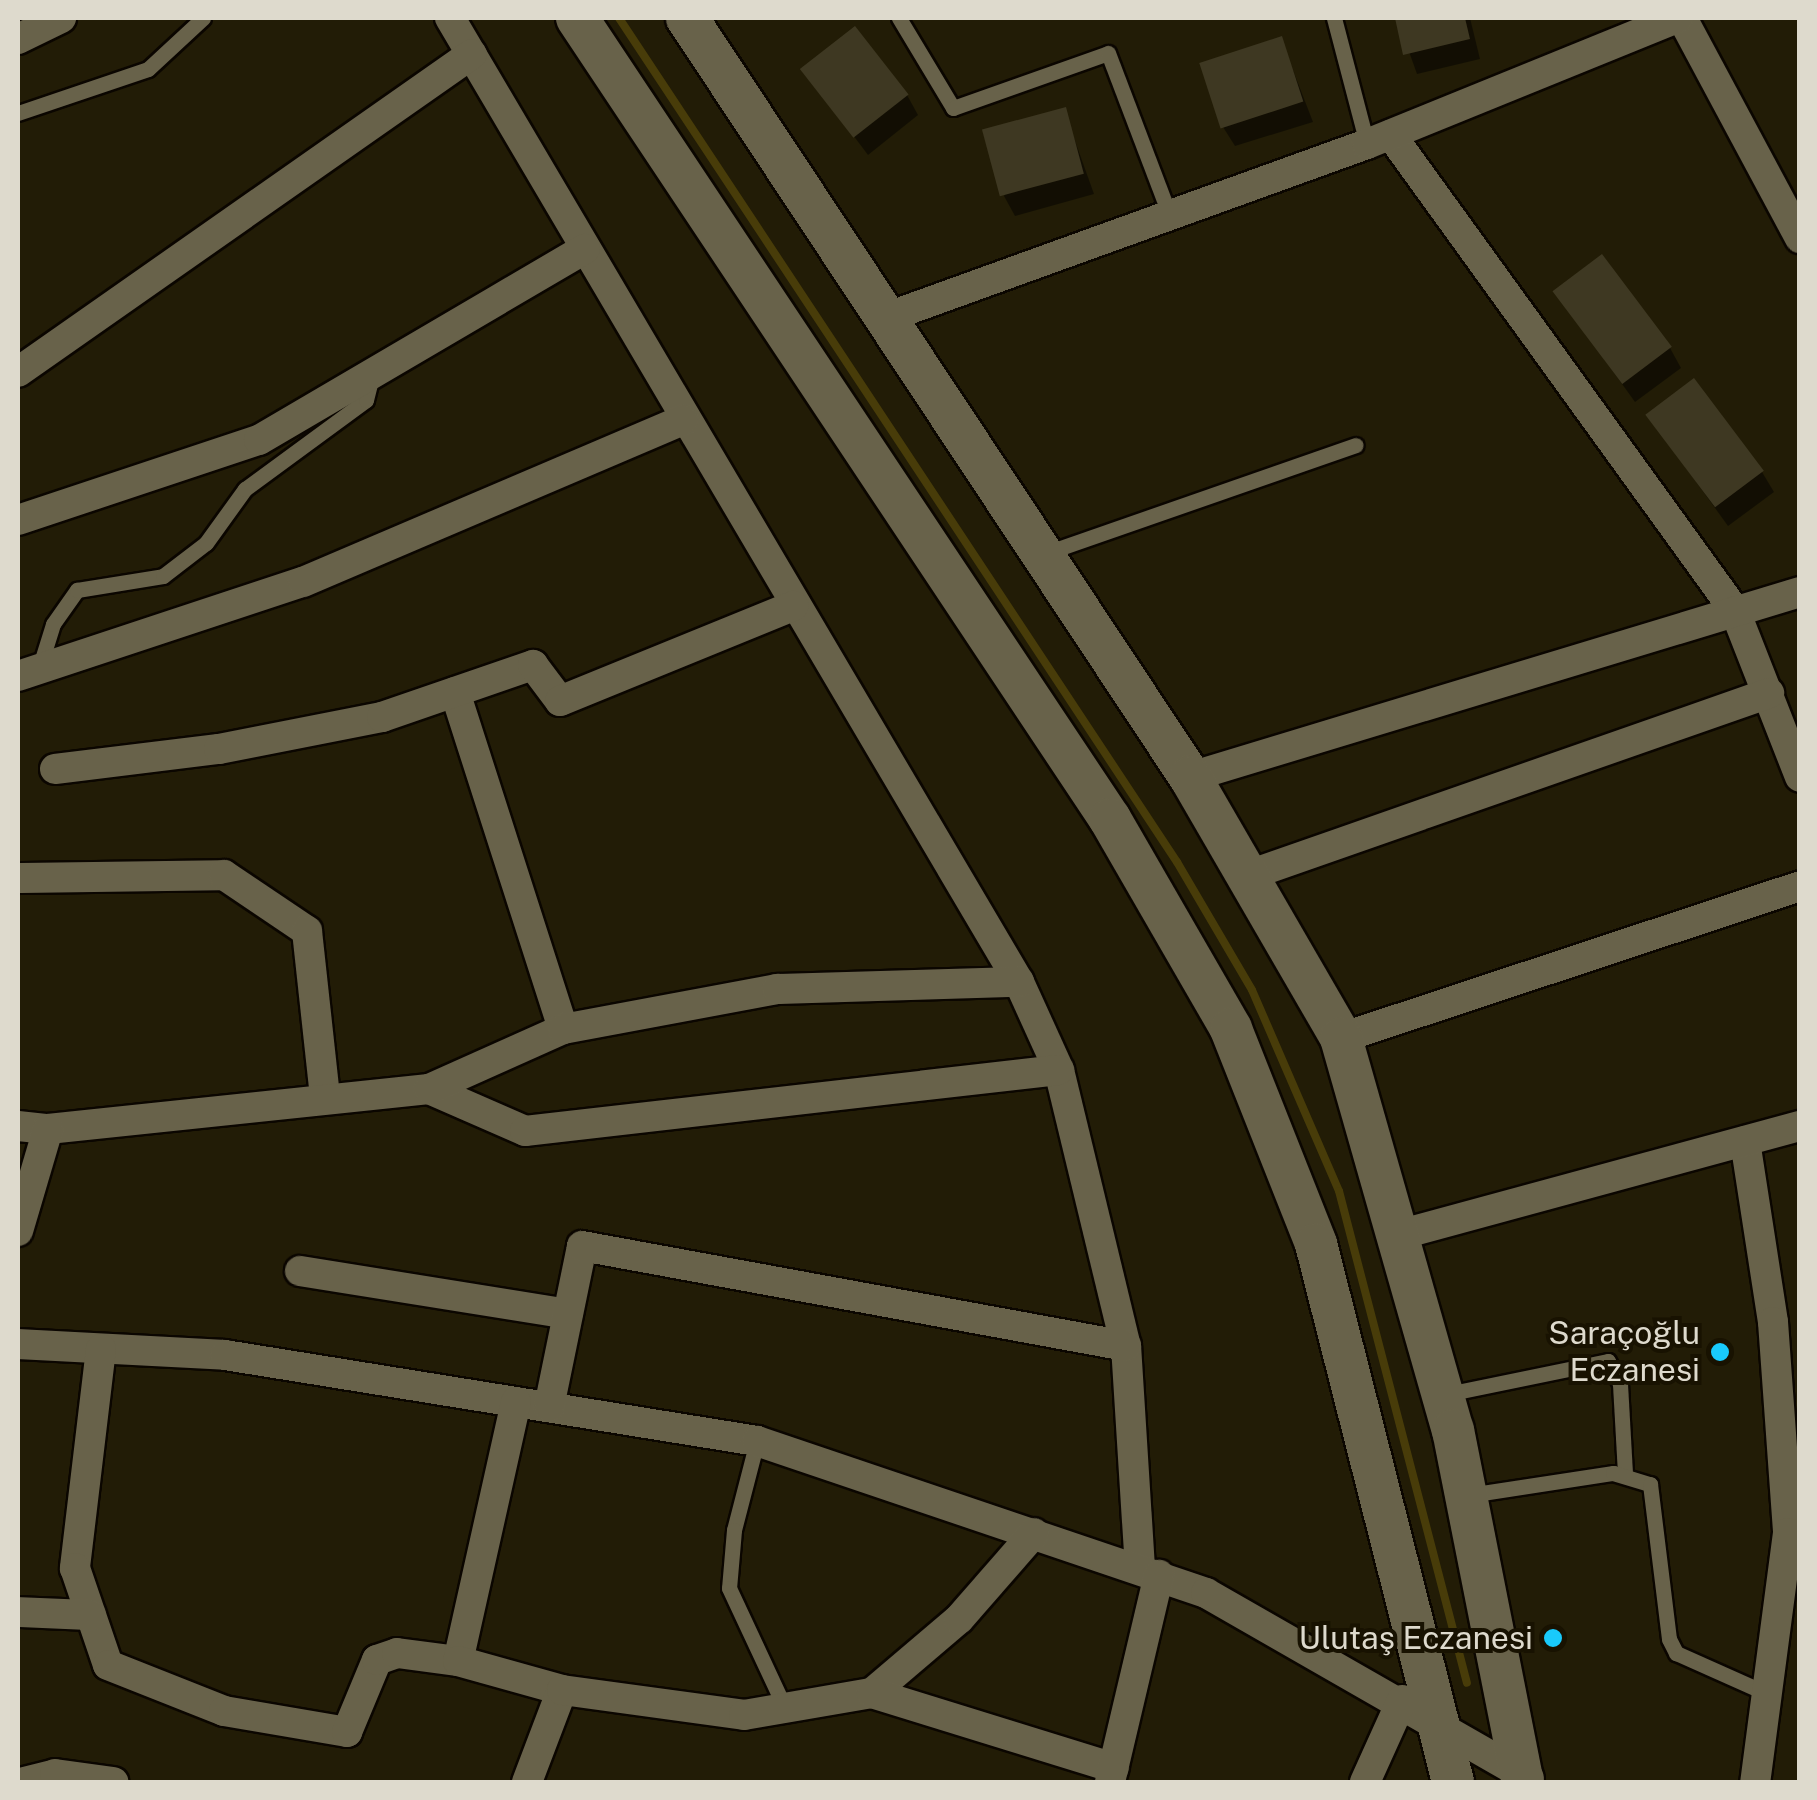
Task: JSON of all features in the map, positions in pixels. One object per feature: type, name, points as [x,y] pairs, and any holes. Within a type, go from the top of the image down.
[{"type":"main road","points":[[577,18],[1110,819],[1231,1029],[1316,1244],[1420,1710],[1453,1782]]},
{"type":"main road","points":[[687,18],[1190,777],[1252,874],[1341,1038],[1402,1234],[1443,1394],[1527,1780]]},
{"type":"street","points":[[18,39],[61,18]]},
{"type":"street","points":[[101,1348],[74,1568],[108,1666],[224,1711],[347,1732],[378,1660],[397,1653],[458,1661],[562,1690],[744,1715],[872,1693],[1112,1776],[1150,1572],[1126,1346],[1059,1070],[1019,982],[683,420],[450,18]]},
{"type":"street","points":[[885,318],[1380,140],[1680,18],[1800,238]]},
{"type":"street","points":[[18,372],[472,54]]},
{"type":"street","points":[[1380,140],[1735,611],[1800,776]]},
{"type":"street","points":[[18,520],[259,440],[585,249]]},
{"type":"street","points":[[28,673],[303,582],[683,420]]},
{"type":"street","points":[[1190,777],[1800,592]]},
{"type":"street","points":[[55,769],[220,749],[382,717],[533,665],[560,701],[793,606]]},
{"type":"street","points":[[454,692],[563,1029]]},
{"type":"street","points":[[1252,874],[1769,693]]},
{"type":"street","points":[[18,878],[224,875],[307,931],[325,1098]]},
{"type":"street","points":[[1341,1038],[1800,886]]},
{"type":"street","points":[[18,1126],[48,1129],[429,1089],[563,1029],[777,989],[1019,982]]},
{"type":"street","points":[[429,1089],[525,1130],[1059,1070]]},
{"type":"street","points":[[1402,1234],[1800,1126]]},
{"type":"street","points":[[18,1231],[48,1129]]},
{"type":"street","points":[[1745,1141],[1772,1322],[1794,1534],[1755,1782]]},
{"type":"street","points":[[549,1407],[582,1246],[1126,1346]]},
{"type":"street","points":[[300,1271],[568,1314]]},
{"type":"street","points":[[18,1344],[224,1355],[758,1441],[1206,1592],[1420,1710],[1527,1780]]},
{"type":"street","points":[[458,1661],[516,1402]]},
{"type":"street","points":[[872,1693],[959,1619],[1034,1534]]},
{"type":"street","points":[[18,1612],[91,1615]]},
{"type":"street","points":[[526,1782],[562,1690]]},
{"type":"street","points":[[1366,1782],[1420,1710]]},
{"type":"street","points":[[24,1782],[55,1774],[114,1782]]},
{"type":"lane","points":[[899,18],[953,108],[1108,53],[1170,216]]},
{"type":"lane","points":[[1334,18],[1380,140]]},
{"type":"lane","points":[[18,113],[148,70],[206,19]]},
{"type":"lane","points":[[28,673],[53,624],[77,590],[163,576],[206,543],[245,488],[366,400],[373,373]]},
{"type":"lane","points":[[1040,555],[1356,445]]},
{"type":"lane","points":[[1443,1394],[1608,1361],[1620,1384],[1625,1474]]},
{"type":"lane","points":[[758,1441],[734,1530],[729,1588],[785,1708]]},
{"type":"lane","points":[[1466,1496],[1625,1474],[1650,1484],[1669,1639],[1676,1653],[1771,1696]]},
{"type":"building","points":[[1395,18],[1465,18],[1470,39],[1403,55]]},
{"type":"building","points":[[855,26],[909,95],[853,138],[800,69]]},
{"type":"building","points":[[1282,36],[1303,102],[1221,129],[1199,63]]},
{"type":"building","points":[[1066,107],[1084,174],[1000,196],[982,130]]},
{"type":"building","points":[[1602,254],[1672,347],[1622,384],[1552,291]]},
{"type":"building","points":[[1694,378],[1764,471],[1715,507],[1645,415]]},
{"type":"waterway","points":[[619,18],[1177,862],[1252,990],[1339,1191],[1467,1683]]},
{"type":"place","name":"Saraçoğlu Eczanesi","points":[[1720,1352]]},
{"type":"place","name":"Ulutaş Eczanesi","points":[[1553,1638]]}]
